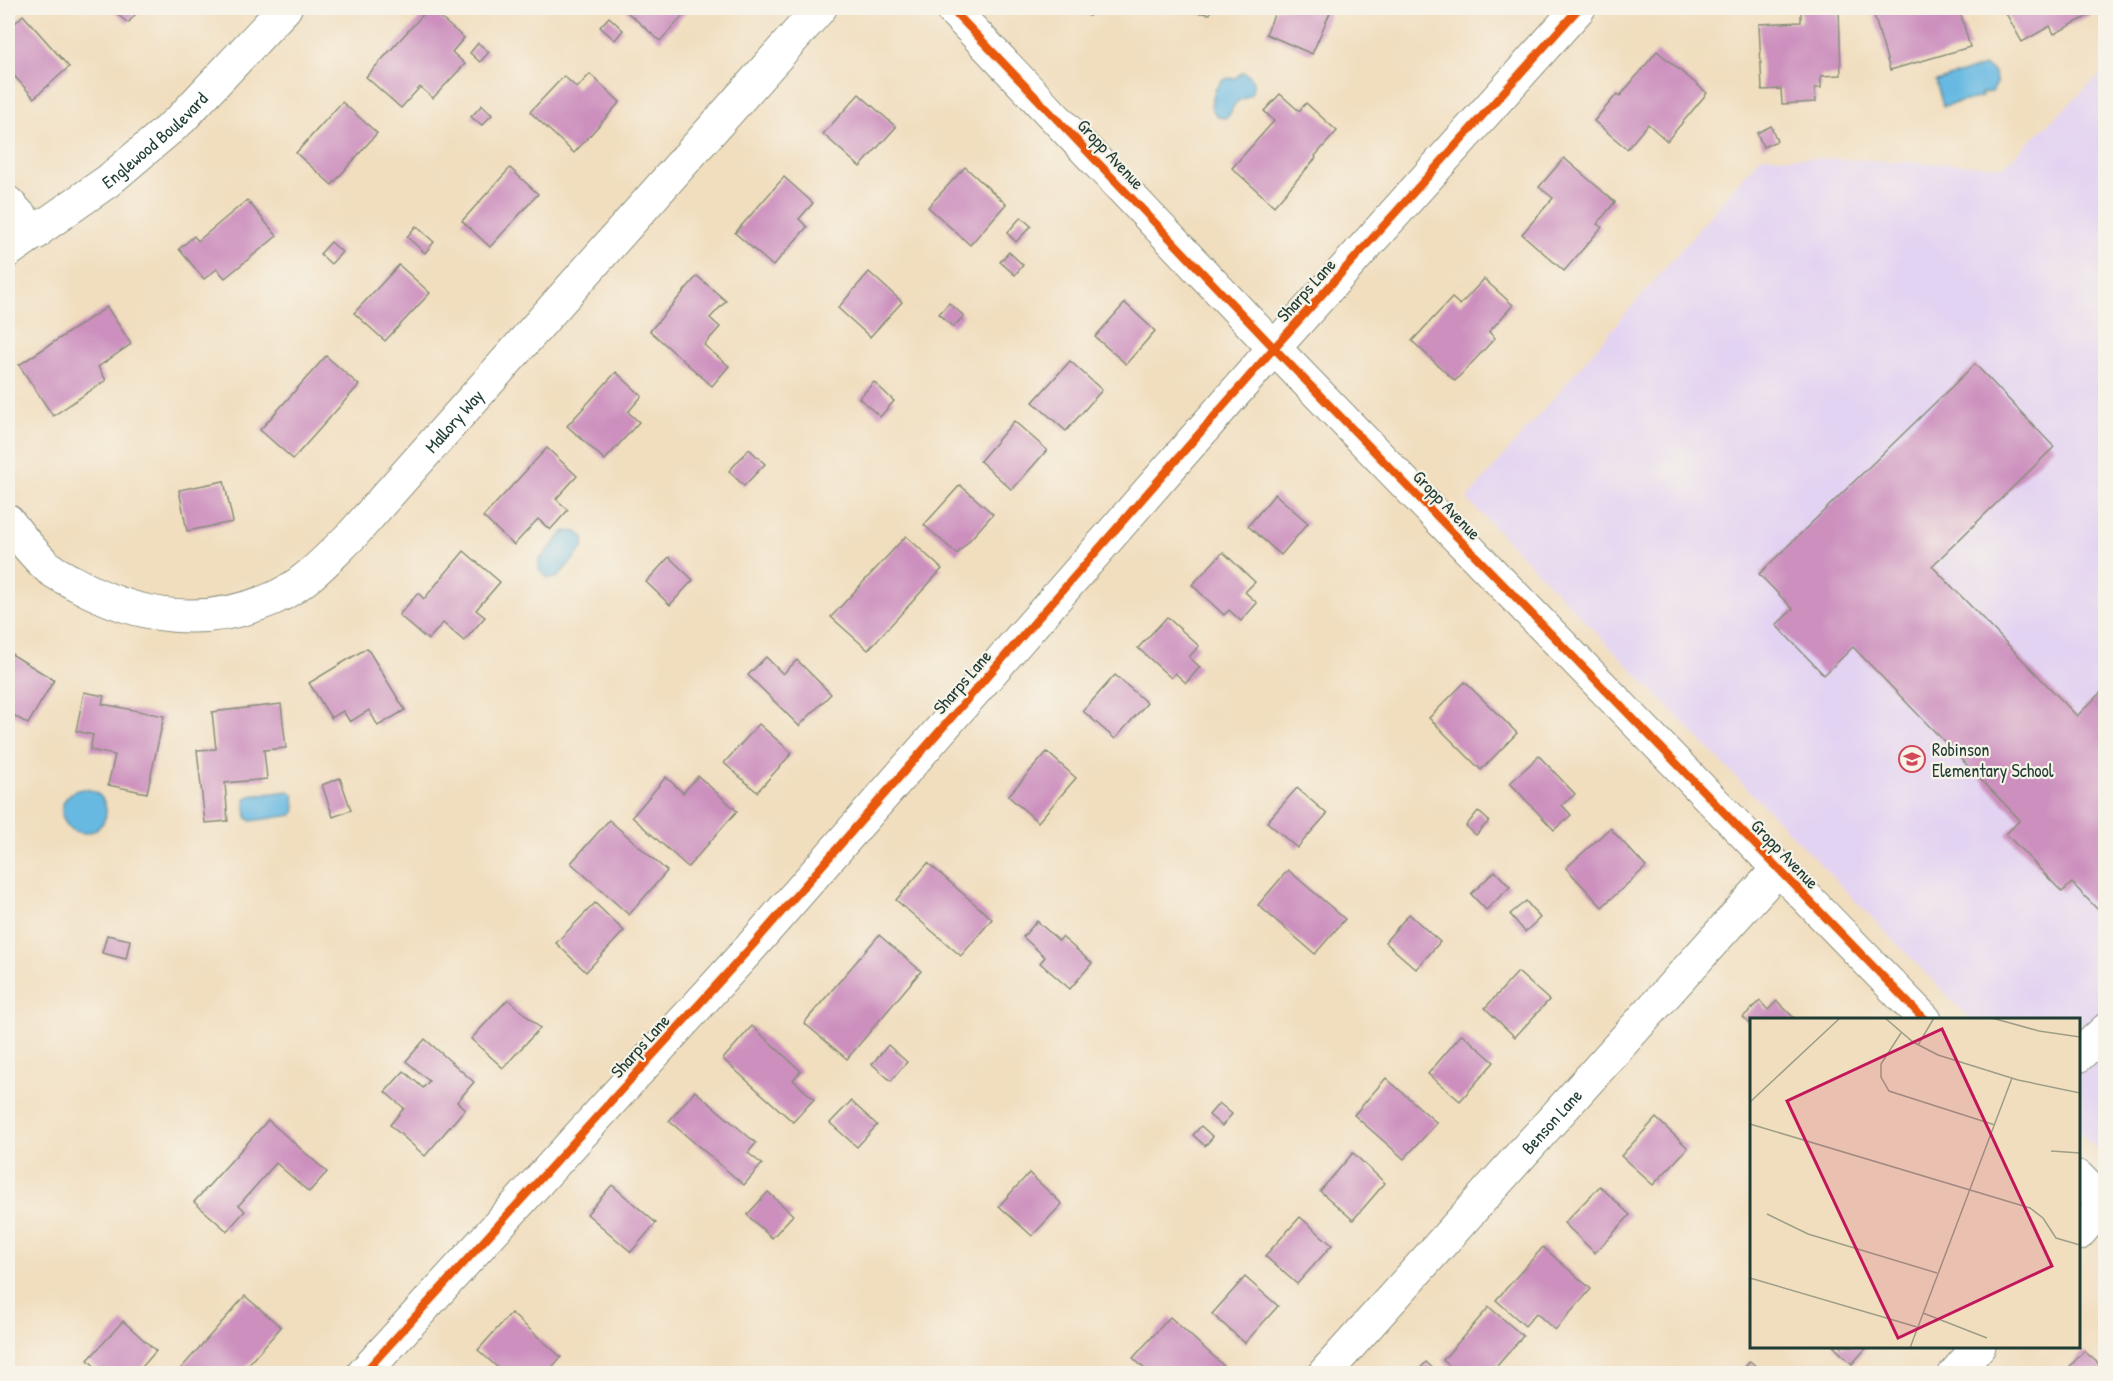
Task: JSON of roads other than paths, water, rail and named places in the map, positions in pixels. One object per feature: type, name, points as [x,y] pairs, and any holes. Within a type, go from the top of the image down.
[{"type":"street","name":"Englewood Boulevard","points":[[8,251],[108,181],[181,118],[285,8]]},
{"type":"street","name":"Mallory Way","points":[[8,521],[50,569],[98,595],[141,611],[185,616],[230,613],[273,598],[307,579],[353,534],[820,8]]},
{"type":"street","name":"Gropp Avenue","points":[[951,8],[1274,348],[1923,1018]]},
{"type":"street","name":"Sharps Lane","points":[[363,1374],[751,946],[1274,348],[1579,8]]},
{"type":"street","points":[[8,203],[36,233]]},
{"type":"street","name":"Benson Lane","points":[[1324,1374],[1778,869]]},
{"type":"street","points":[[2080,1055],[2106,1030]]},
{"type":"street","points":[[2080,1179],[2105,1205],[2080,1233]]},
{"type":"street","points":[[1955,1374],[1978,1348]]},
{"type":"water","points":[[1984,66],[1993,71],[1997,83],[1992,92],[1981,93],[1982,97],[1943,106],[1936,81]]},
{"type":"water","points":[[1243,72],[1253,81],[1251,94],[1238,101],[1226,118],[1216,116],[1211,106],[1215,90],[1223,79],[1235,78]]},
{"type":"water","points":[[565,531],[577,532],[584,538],[583,548],[557,578],[548,578],[539,570],[539,560]]},
{"type":"water","points":[[84,789],[100,795],[106,811],[100,827],[84,833],[68,827],[62,811],[68,795]]},
{"type":"water","points":[[289,791],[294,795],[295,810],[292,815],[251,821],[247,818],[245,800],[249,796]]},
{"type":"place","name":"Robinson Elementary School","points":[[1912,759]]}]
